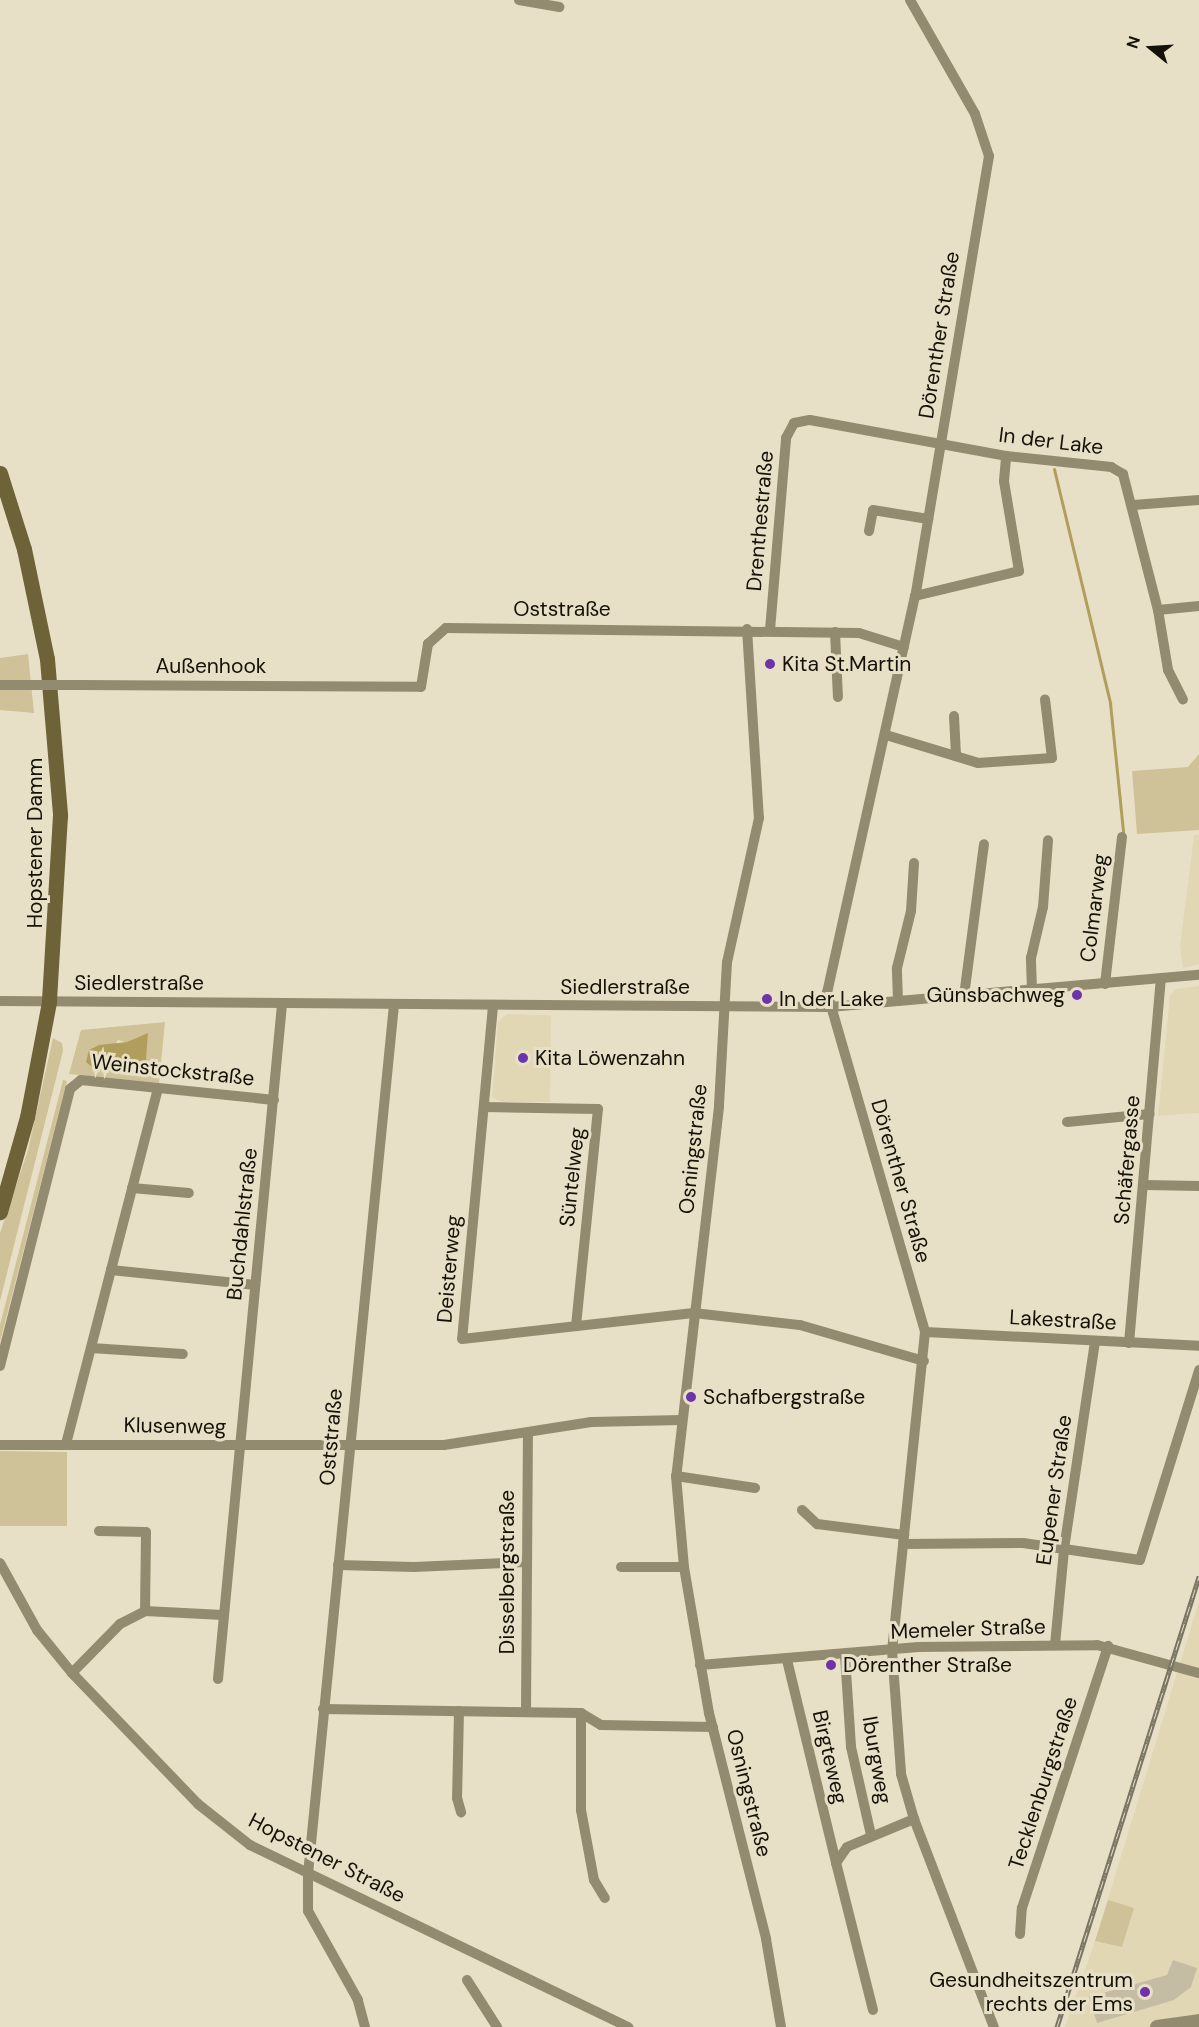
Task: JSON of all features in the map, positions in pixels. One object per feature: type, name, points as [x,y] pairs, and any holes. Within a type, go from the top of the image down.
[{"type":"main road","name":"Hopstener Damm","points":[[0,473],[24,549],[40,626],[57,757],[60,866],[49,1002],[27,1117],[0,1212]]},
{"type":"street","points":[[519,0],[559,7]]},
{"type":"street","name":"Dörenther Straße","points":[[910,0],[975,114],[989,156],[915,596],[886,735],[829,977],[830,1007],[925,1332],[924,1361],[892,1650],[901,1774],[914,1819],[994,2027]]},
{"type":"street","name":"Drenthestraße","points":[[770,630],[786,438],[794,423],[810,420],[941,443]]},
{"type":"street","name":"In der Lake","points":[[941,443],[1006,456],[1111,467],[1123,474],[1133,505],[1158,610],[1168,670],[1183,699]]},
{"type":"street","points":[[915,596],[1019,571],[1004,481],[1006,456]]},
{"type":"street","points":[[1133,505],[1199,501]]},
{"type":"street","points":[[869,531],[873,510],[928,519]]},
{"type":"street","points":[[1158,610],[1199,606]]},
{"type":"street","name":"Oststraße","points":[[421,687],[428,644],[446,628],[747,629]]},
{"type":"street","points":[[747,629],[859,633],[904,647]]},
{"type":"street","name":"Osningstraße","points":[[747,629],[759,818],[728,962],[718,1107],[676,1476],[684,1567],[700,1665],[713,1727],[766,1939],[781,2027]]},
{"type":"street","points":[[835,632],[838,697]]},
{"type":"street","name":"Außenhook","points":[[0,685],[421,687]]},
{"type":"street","points":[[886,735],[978,763],[1052,758],[1045,699]]},
{"type":"street","points":[[954,716],[956,756]]},
{"type":"street","name":"Colmarweg","points":[[1105,984],[1122,837]]},
{"type":"street","points":[[1032,990],[1031,958],[1043,907],[1048,840]]},
{"type":"street","points":[[964,996],[984,844]]},
{"type":"street","points":[[898,1002],[897,968],[911,911],[914,863]]},
{"type":"street","name":"Siedlerstraße","points":[[0,1001],[282,1005],[830,1007],[1199,975]]},
{"type":"street","name":"Schäfergasse","points":[[1129,1343],[1145,1185],[1161,979]]},
{"type":"street","name":"Oststraße","points":[[365,2027],[358,2000],[308,1911],[308,1874],[394,1004]]},
{"type":"street","name":"Buchdahlstraße","points":[[218,1679],[282,1005]]},
{"type":"street","name":"Deisterweg","points":[[493,1006],[462,1338],[694,1313]]},
{"type":"street","name":"Weinstockstraße","points":[[0,1366],[70,1089],[81,1080],[274,1100]]},
{"type":"street","points":[[66,1444],[158,1089]]},
{"type":"street","name":"Süntelweg","points":[[484,1107],[598,1109],[576,1326]]},
{"type":"street","points":[[1067,1122],[1150,1114]]},
{"type":"street","points":[[1145,1185],[1199,1186]]},
{"type":"street","points":[[132,1188],[189,1193]]},
{"type":"street","points":[[111,1270],[255,1285]]},
{"type":"street","points":[[694,1313],[800,1325],[924,1361]]},
{"type":"street","name":"Lakestraße","points":[[925,1332],[1199,1346]]},
{"type":"street","name":"Eupener Straße","points":[[1055,1645],[1064,1549],[1095,1342]]},
{"type":"street","points":[[91,1348],[183,1354]]},
{"type":"street","points":[[802,1510],[817,1524],[903,1540],[1023,1543],[1140,1560],[1199,1370]]},
{"type":"street","points":[[350,1447],[444,1445],[528,1434],[591,1422],[681,1420]]},
{"type":"street","name":"Disselbergstraße","points":[[525,1712],[528,1434]]},
{"type":"street","name":"Klusenweg","points":[[0,1445],[350,1447]]},
{"type":"street","points":[[676,1476],[755,1488]]},
{"type":"street","points":[[99,1531],[146,1532],[145,1611]]},
{"type":"street","points":[[338,1565],[414,1567],[526,1562]]},
{"type":"street","name":"Hopstener Straße","points":[[0,1563],[37,1630],[72,1673],[198,1804],[250,1845],[629,2027]]},
{"type":"street","points":[[621,1567],[684,1567]]},
{"type":"street","points":[[72,1673],[120,1624],[145,1611],[223,1615]]},
{"type":"street","name":"Memeler Straße","points":[[700,1665],[845,1656],[892,1650],[1055,1645],[1108,1646],[1199,1673]]},
{"type":"street","name":"Tecklenburgstraße","points":[[1020,1934],[1022,1908],[1108,1646]]},
{"type":"street","name":"Iburgweg","points":[[845,1656],[850,1747],[871,1835]]},
{"type":"street","name":"Birgteweg","points":[[788,1660],[873,2010]]},
{"type":"street","points":[[323,1709],[581,1713],[601,1725],[713,1727]]},
{"type":"street","points":[[459,1711],[457,1798],[461,1812]]},
{"type":"street","points":[[581,1713],[580,1810],[594,1880],[605,1898]]},
{"type":"street","points":[[836,1863],[848,1846],[914,1819]]},
{"type":"street","points":[[467,1980],[497,2027]]},
{"type":"street","points":[[1157,2027],[1199,2021]]},
{"type":"shaded area","points":[[28,654],[34,713],[0,710],[0,658]]},
{"type":"shaded area","points":[[1199,754],[1199,830],[1137,834],[1132,771],[1188,767]]},
{"type":"shaded area","points":[[1194,835],[1199,835],[1199,964],[1183,968],[1180,946]]},
{"type":"shaded area","points":[[1199,986],[1199,1113],[1158,1116],[1170,995],[1176,989]]},
{"type":"shaded area","name":"Kita Löwenzahn","points":[[507,1014],[551,1015],[550,1102],[502,1102],[492,1097],[498,1022]]},
{"type":"shaded area","points":[[165,1022],[159,1083],[69,1074],[81,1030]],"holes":[[[118,1040],[127,1043],[129,1068],[120,1062],[100,1066]]]},
{"type":"shaded area","points":[[148,1033],[145,1072],[119,1062],[92,1067],[86,1062],[89,1050],[99,1045],[127,1042]]},
{"type":"shaded area","points":[[53,1038],[62,1043],[63,1051],[0,1301],[0,1233],[28,1150]]},
{"type":"shaded area","points":[[63,1080],[67,1081],[0,1342],[0,1325]]},
{"type":"shaded area","points":[[0,1451],[67,1452],[67,1526],[0,1526]]},
{"type":"shaded area","points":[[1199,1601],[1199,2027],[1065,2027],[1095,1941]]},
{"type":"shaded area","points":[[1108,1900],[1134,1908],[1122,1947],[1095,1941]]},
{"type":"building","name":"Gesundheitszentrum rechts der Ems","points":[[1173,1960],[1197,1968],[1191,1987],[1174,2000],[1097,2023],[1089,1997],[1167,1975]]},
{"type":"waterway","points":[[1054,469],[1110,703],[1123,831]]},
{"type":"railway","points":[[1057,2027],[1199,1576]]},
{"type":"place","name":"Kita St.Martin","points":[[770,664]]},
{"type":"place","name":"Günsbachweg","points":[[1077,995]]},
{"type":"place","name":"In der Lake","points":[[767,999]]},
{"type":"place","name":"Kita Löwenzahn","points":[[523,1058]]},
{"type":"place","name":"Schafbergstraße","points":[[691,1397]]},
{"type":"place","name":"Dörenther Straße","points":[[831,1665]]},
{"type":"place","name":"Gesundheitszentrum rechts der Ems","points":[[1145,1992]]}]
